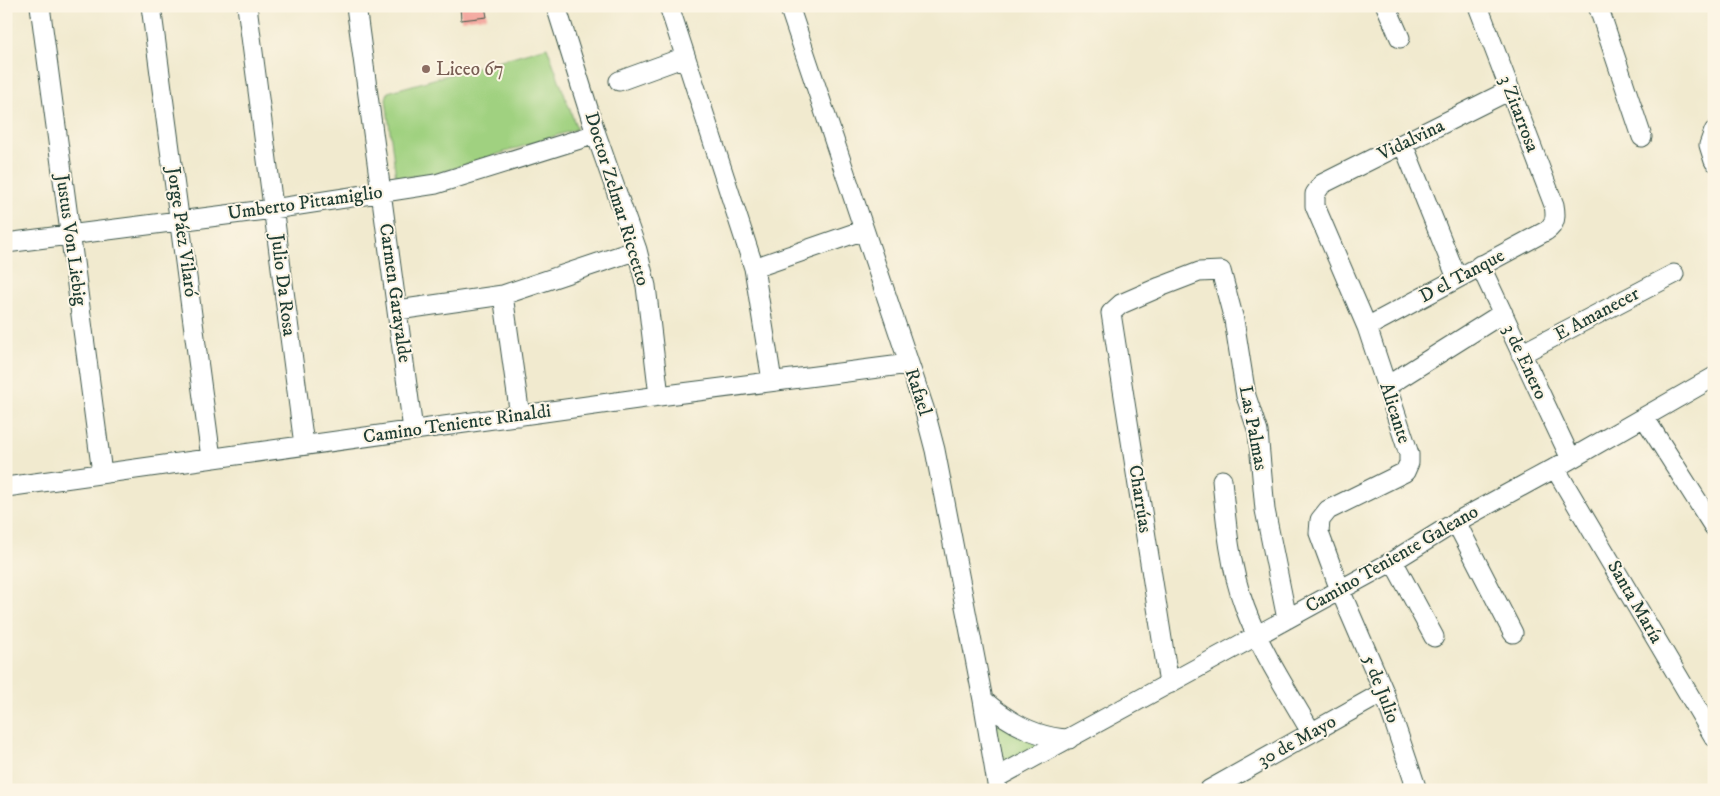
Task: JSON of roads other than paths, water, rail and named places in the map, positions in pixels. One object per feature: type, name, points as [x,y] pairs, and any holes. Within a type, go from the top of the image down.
[{"type":"street","name":"Justus Von Liebig","points":[[40,6],[102,474]]},
{"type":"street","name":"Jorge Páez Vilaró","points":[[151,6],[211,458]]},
{"type":"street","name":"Julio Da Rosa","points":[[247,6],[304,445]]},
{"type":"street","name":"Carmen Garayalde","points":[[356,6],[413,430]]},
{"type":"street","name":"Doctor Zelmar Riccetto","points":[[556,6],[646,286],[658,396]]},
{"type":"street","points":[[669,6],[754,268],[772,381]]},
{"type":"street","name":"Rafael","points":[[789,6],[924,408],[935,450],[983,700],[997,784]]},
{"type":"street","points":[[1386,6],[1400,38]]},
{"type":"street","name":"3 Zitarrosa","points":[[1478,6],[1554,205],[1556,214],[1554,222]]},
{"type":"street","points":[[1598,6],[1642,137]]},
{"type":"street","points":[[619,81],[684,57]]},
{"type":"street","name":"Vidalvina","points":[[1315,194],[1322,184],[1510,90]]},
{"type":"street","points":[[1714,131],[1710,145],[1714,161]]},
{"type":"street","name":"Umberto Pittamiglio","points":[[6,243],[273,209],[436,184],[596,134]]},
{"type":"street","points":[[1403,144],[1457,278]]},
{"type":"street","name":"Alicante","points":[[1315,194],[1315,206],[1367,327],[1409,454],[1409,463],[1405,472],[1328,510],[1320,520],[1319,533],[1340,590]]},
{"type":"street","name":"D el Tanque","points":[[1367,327],[1546,231],[1551,228],[1554,222]]},
{"type":"street","points":[[754,268],[864,230]]},
{"type":"street","points":[[398,310],[503,295],[636,250]]},
{"type":"street","name":"3 de Enero","points":[[1480,265],[1521,354],[1563,463]]},
{"type":"street","name":"Charrúas","points":[[1169,684],[1111,314],[1121,304],[1199,272],[1217,271]]},
{"type":"street","name":"Las Palmas","points":[[1217,271],[1221,271],[1225,283],[1234,320],[1246,396],[1258,432],[1265,510],[1287,619]]},
{"type":"street","name":"E Amanecer","points":[[1521,354],[1674,274]]},
{"type":"street","points":[[503,295],[520,416]]},
{"type":"street","points":[[1386,386],[1503,313]]},
{"type":"street","name":"Camino Teniente Rinaldi","points":[[6,487],[658,396],[909,364]]},
{"type":"street","name":"Camino Teniente Galeano","points":[[997,784],[1069,739],[1393,561],[1456,522],[1644,417],[1712,383]]},
{"type":"street","points":[[1644,417],[1714,527]]},
{"type":"street","name":"Santa María","points":[[1563,463],[1714,737]]},
{"type":"street","points":[[1222,480],[1235,572],[1244,606],[1257,636],[1311,732]]},
{"type":"street","points":[[1456,522],[1513,633]]},
{"type":"street","points":[[1393,561],[1434,637]]},
{"type":"street","name":"5 de Julio","points":[[1340,590],[1384,692],[1417,790]]},
{"type":"street","name":"30 de Mayo","points":[[1209,790],[1384,692]]},
{"type":"street","points":[[983,700],[1001,716],[1033,732],[1054,739],[1069,739]]},
{"type":"place","name":"Liceo 67","points":[[426,69]]}]
